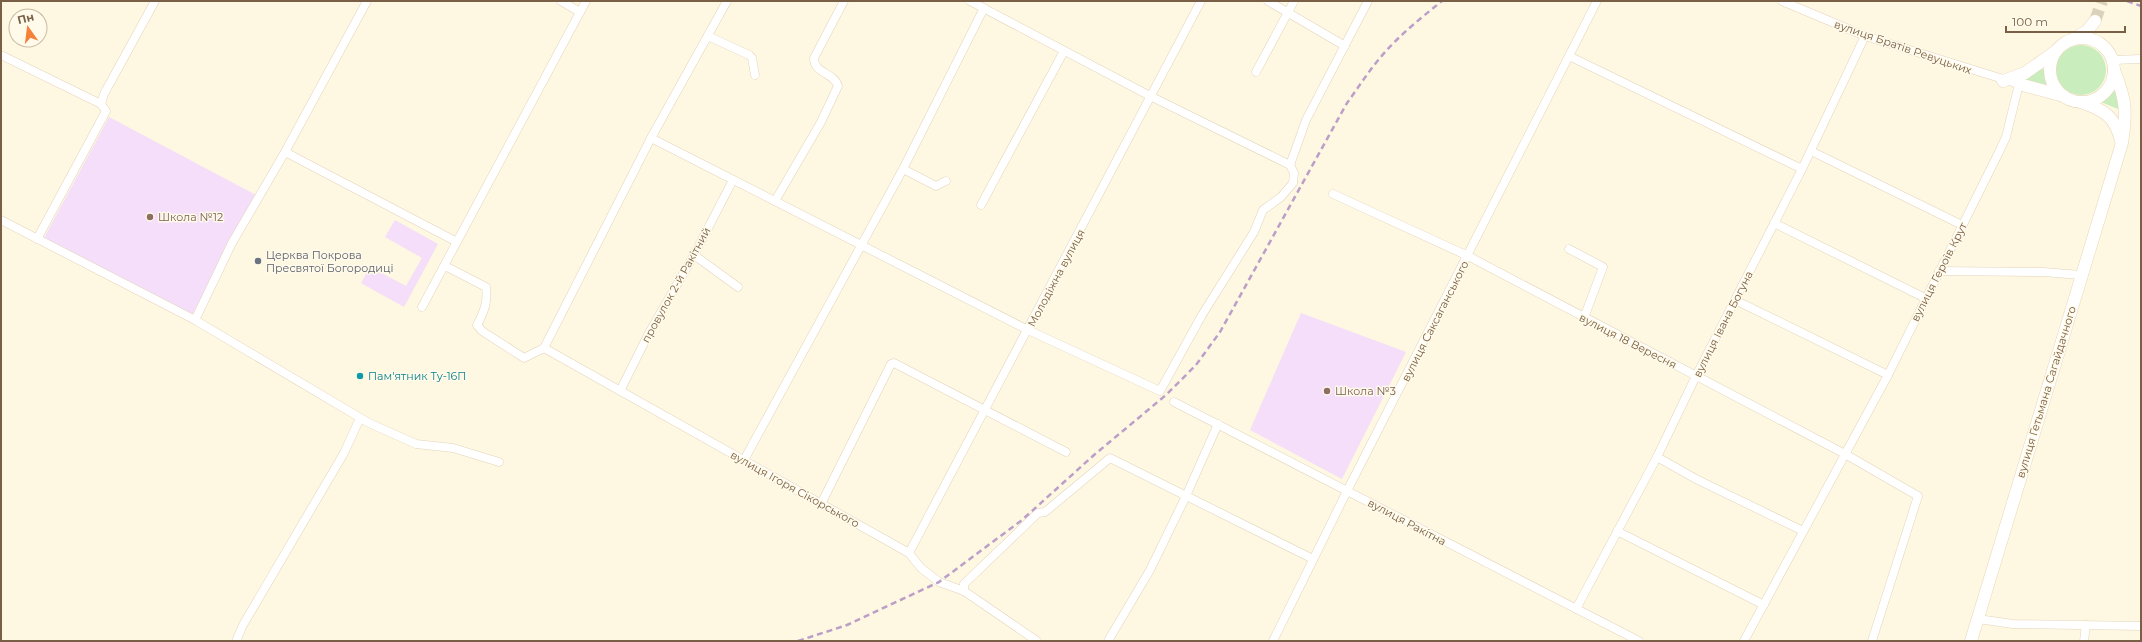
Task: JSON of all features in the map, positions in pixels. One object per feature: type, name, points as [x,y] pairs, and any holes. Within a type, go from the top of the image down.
[{"type":"main road","points":[[2003,81],[2025,73],[2087,31],[2094,22],[2102,44],[2113,65],[2112,80],[2108,89],[2100,96],[2080,102]]},
{"type":"main road","points":[[2072,40],[2087,39],[2102,44]]},
{"type":"main road","points":[[2059,49],[2053,58],[2050,68],[2052,79],[2056,88],[2064,96]]},
{"type":"main road","name":"вулиця Гетьмана Сагайдачного","points":[[1971,641],[2122,143],[2126,110],[2123,93],[2113,65]]},
{"type":"main road","points":[[2019,84],[2064,96],[2099,108],[2110,117],[2118,127],[2122,143]]},
{"type":"street","points":[[101,104],[104,94],[155,1]]},
{"type":"street","points":[[195,320],[232,243],[286,152],[367,1]]},
{"type":"street","points":[[561,1],[580,12]]},
{"type":"street","points":[[422,307],[586,1]]},
{"type":"street","points":[[445,266],[486,287],[487,297],[485,311],[477,325],[482,331],[524,358],[544,348],[652,138],[727,1]]},
{"type":"street","points":[[775,201],[821,122],[838,86],[833,77],[816,67],[814,64],[814,58],[844,1]]},
{"type":"street","points":[[652,138],[1028,330],[1160,391],[1202,315],[1254,232],[1263,210],[1281,197],[1293,183],[1294,173],[1290,165],[1152,97],[970,1]]},
{"type":"street","name":"Молодіжна вулиця","points":[[908,553],[1152,97],[1201,1]]},
{"type":"street","points":[[1268,1],[1345,46]]},
{"type":"street","points":[[1256,72],[1294,1]]},
{"type":"street","points":[[1290,165],[1306,120],[1368,1]]},
{"type":"street","name":"вулиця Саксаганського","points":[[1273,641],[1347,491],[1597,1]]},
{"type":"street","name":"вулиця Братів Ревуцьких","points":[[1782,1],[1865,36],[2003,81],[2019,84]]},
{"type":"street","points":[[744,460],[903,169],[984,8]]},
{"type":"street","points":[[708,36],[749,54],[752,58],[755,75]]},
{"type":"street","name":"вулиця Івана Богуна","points":[[1576,609],[1656,457],[1802,169],[1865,36]]},
{"type":"street","points":[[981,204],[1064,51]]},
{"type":"street","points":[[1,54],[101,104],[106,111],[37,239]]},
{"type":"street","points":[[1568,56],[1802,169]]},
{"type":"street","points":[[2113,65],[2141,59]]},
{"type":"street","name":"вулиця Героїв Крут","points":[[1744,641],[1888,375],[2006,138],[2019,84]]},
{"type":"street","points":[[1811,151],[1962,225]]},
{"type":"street","points":[[286,152],[457,242]]},
{"type":"street","points":[[903,169],[938,189],[946,181]]},
{"type":"street","name":"провулок 2-й Ракітний","points":[[620,391],[649,333],[694,255],[733,180]]},
{"type":"street","name":"вулиця 18 Вересня","points":[[1333,194],[1468,256],[1845,454],[1918,496],[1872,641]]},
{"type":"street","points":[[1,220],[195,320],[360,418],[416,444],[453,448],[499,462]]},
{"type":"street","points":[[1774,223],[1925,298]]},
{"type":"street","points":[[1569,249],[1603,267],[1584,318]]},
{"type":"street","points":[[694,255],[738,287]]},
{"type":"street","points":[[1939,271],[2043,272],[2082,275]]},
{"type":"street","points":[[1735,300],[1888,375]]},
{"type":"street","name":"вулиця Ігоря Сікорського","points":[[544,348],[908,553],[921,568],[939,582],[964,591],[1037,641]]},
{"type":"street","points":[[821,504],[891,364],[894,363],[1066,452]]},
{"type":"street","name":"вулиця Ракітна","points":[[1174,402],[1639,641]]},
{"type":"street","points":[[236,641],[243,625],[344,453],[360,418]]},
{"type":"street","points":[[1108,641],[1150,570],[1186,496],[1218,424]]},
{"type":"street","points":[[1656,457],[1696,479],[1803,531]]},
{"type":"street","points":[[964,591],[964,584],[1038,513],[1045,512],[1110,458],[1313,559]]},
{"type":"street","points":[[1617,531],[1764,604]]},
{"type":"street","points":[[1978,619],[2013,624],[2141,626]]},
{"type":"street","points":[[2084,641],[2086,625]]},
{"type":"shaded area","name":"Школа №12","points":[[109,117],[256,195],[191,317],[44,238]]},
{"type":"shaded area","points":[[395,220],[438,244],[404,307],[361,283],[370,267],[406,286],[422,258],[385,237]]},
{"type":"shaded area","name":"Школа №3","points":[[1301,313],[1406,352],[1342,479],[1250,430]]},
{"type":"green space","points":[[2081,45],[2091,47],[2099,52],[2104,60],[2106,70],[2104,80],[2099,88],[2091,93],[2081,95],[2071,93],[2063,88],[2058,80],[2056,70],[2058,60],[2063,52],[2071,47]]},
{"type":"green space","points":[[2040,68],[2045,70],[2047,86],[2026,81],[2026,79]]},
{"type":"green space","points":[[2115,87],[2120,108],[2118,109],[2101,102]]},
{"type":"tunnel","points":[[2095,21],[2102,1]]},
{"type":"railway","points":[[798,641],[847,625],[939,582],[1022,520],[1094,455],[1166,395],[1196,365],[1220,332],[1347,103],[1371,69],[1394,42],[1442,1]]},
{"type":"railway","points":[[2127,1],[2141,6]]},
{"type":"place","name":"Школа №12","points":[[150,217]]},
{"type":"place","name":"Церква Покрова Пресвятої Богородиці","points":[[258,261]]},
{"type":"place","name":"Пам'ятник Ту-16П","points":[[360,376]]},
{"type":"place","name":"Школа №3","points":[[1327,391]]}]
